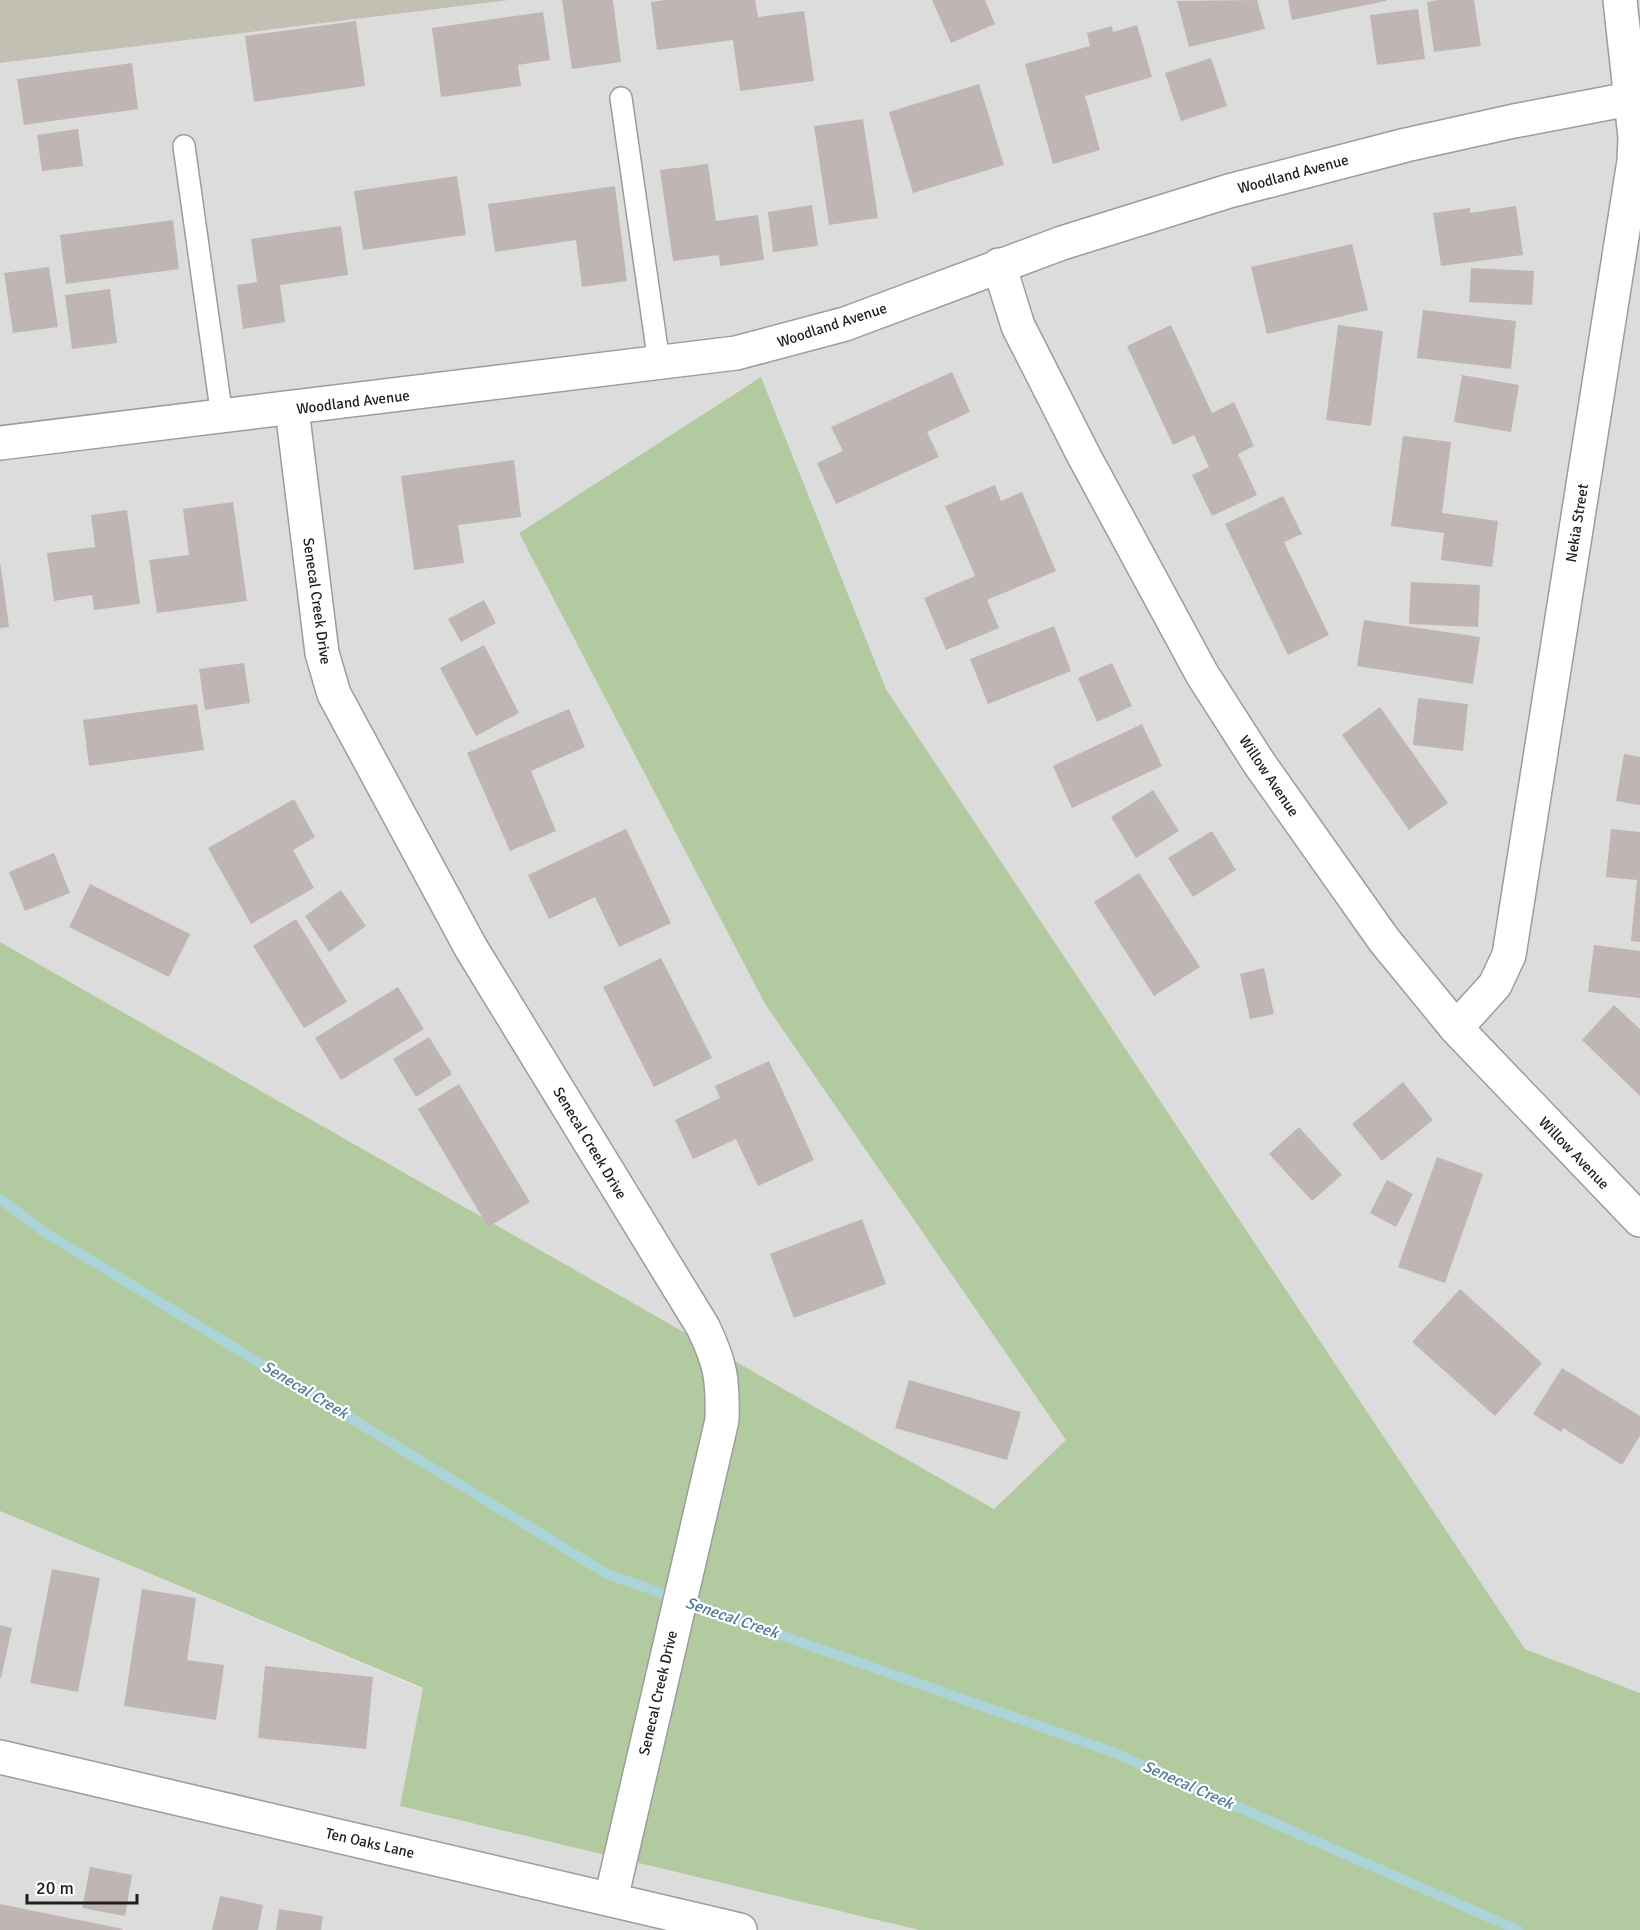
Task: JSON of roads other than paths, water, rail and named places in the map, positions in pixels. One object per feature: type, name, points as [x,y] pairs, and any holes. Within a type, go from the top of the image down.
[{"type":"street","name":"Nekia Street","points":[[1456,1028],[1495,985],[1509,955],[1634,161],[1634,98],[1620,0]]},
{"type":"street","name":"Woodland Avenue","points":[[0,443],[736,353],[781,343],[845,324],[999,265],[1240,188],[1406,145],[1634,98]]},
{"type":"street","name":"Willow Avenue","points":[[999,265],[1018,326],[1151,582],[1202,674],[1259,763],[1377,931],[1456,1028],[1640,1220]]},
{"type":"street","name":"Senecal Creek Drive","points":[[292,409],[322,653],[334,694],[471,948],[703,1327],[718,1359],[723,1387],[722,1420],[610,1899]]},
{"type":"street","name":"Ten Oaks Lane","points":[[0,1758],[740,1930]]},
{"type":"lane","points":[[621,98],[659,363]]},
{"type":"lane","points":[[184,146],[222,417]]},
{"type":"waterway","name":"Senecal Creek","points":[[0,1199],[46,1233],[607,1574],[1110,1751],[1518,1930]]}]
